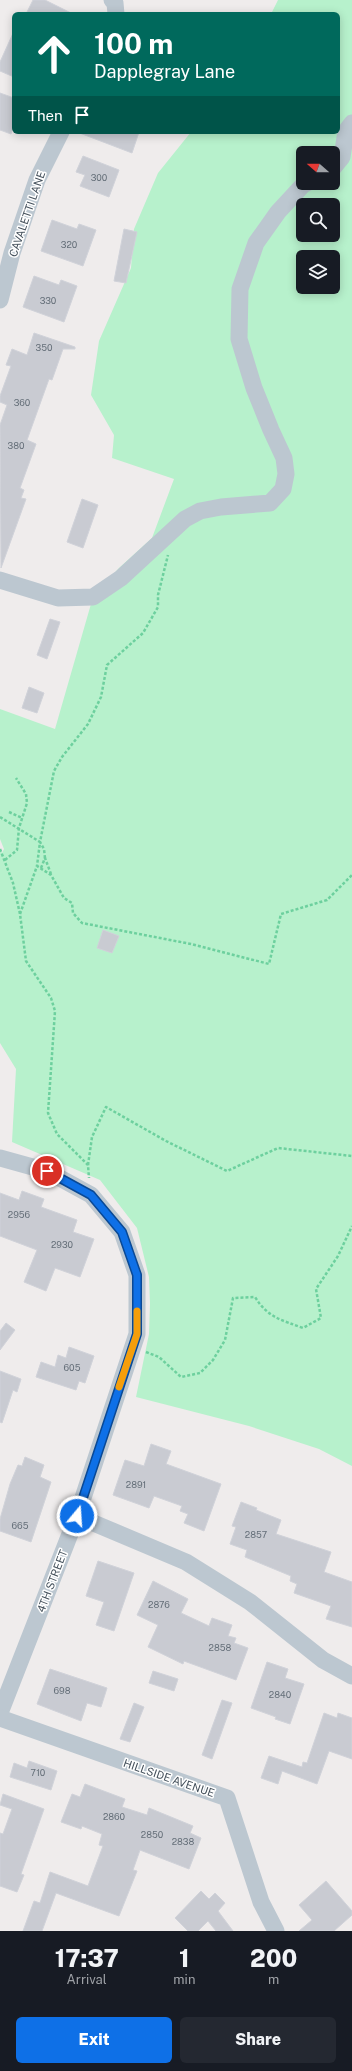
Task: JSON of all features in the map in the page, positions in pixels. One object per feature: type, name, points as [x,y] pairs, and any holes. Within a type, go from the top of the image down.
[{"type":"street","points":[[112,0],[115,3],[116,12]]},
{"type":"street","points":[[340,159],[342,157],[346,131],[352,123]]},
{"type":"street","name":"CAVALETTI LANE","points":[[0,300],[12,253],[37,180],[60,134]]},
{"type":"street","points":[[0,580],[58,598],[93,597],[120,578],[185,519],[200,511],[221,507],[270,503],[283,489],[286,474],[284,458],[257,395],[239,339],[240,290],[256,243],[278,212],[298,190]]},
{"type":"street","points":[[0,1158],[47,1171],[91,1195]]},
{"type":"street","name":"4TH STREET","points":[[0,1713],[77,1516],[135,1340],[137,1275],[122,1232],[91,1195]]},
{"type":"street","points":[[77,1516],[186,1562],[250,1602],[323,1660],[352,1676]]},
{"type":"street","name":"HILLSIDE AVENUE","points":[[0,1718],[227,1798],[261,1902],[276,1931]]},
{"type":"path","points":[[20,914],[37,866],[40,842],[54,771],[62,757],[88,724],[101,697],[107,665],[143,633],[158,607],[158,595],[171,540],[167,534]]},
{"type":"path","points":[[5,860],[17,850],[19,828],[27,803],[26,794],[16,778]]},
{"type":"path","points":[[9,812],[22,818]]},
{"type":"path","points":[[0,817],[40,842],[44,849],[45,858],[51,875],[64,898],[72,903],[73,913],[82,923],[191,944],[269,964],[281,914],[327,900],[352,874]]},
{"type":"path","points":[[0,849],[13,883],[20,914],[26,961],[51,998],[55,1011],[48,1113],[57,1134],[88,1165]]},
{"type":"path","points":[[41,868],[45,858]]},
{"type":"path","points":[[37,866],[51,875]]},
{"type":"path","points":[[91,1195],[88,1165],[92,1137],[106,1107],[166,1141],[227,1171],[278,1148],[352,1156]]},
{"type":"path","points":[[135,1340],[159,1357],[181,1377],[200,1373],[213,1360],[224,1340],[233,1298],[255,1297],[262,1309],[275,1318],[303,1328],[320,1318],[316,1289],[338,1256],[350,1226],[352,1226]]},
{"type":"green space","points":[[278,0],[352,0],[352,1466],[319,1449],[249,1426],[136,1397],[149,1334],[150,1304],[149,1277],[137,1228],[100,1180],[12,1142],[16,1069],[0,1043],[0,849],[2,853],[4,849],[0,839],[0,709],[55,729],[93,597],[119,568],[152,538],[174,479],[112,458],[114,435],[91,395],[99,341],[131,268],[134,229],[158,173],[189,134],[340,134],[340,12],[272,12]]},
{"type":"building","points":[[33,0],[45,0],[69,12],[27,12]]},
{"type":"building","points":[[12,35],[12,76],[0,71],[0,62]]},
{"type":"building","points":[[0,93],[12,97],[12,131],[11,134],[0,130]]},
{"type":"building","points":[[82,134],[138,134],[132,153]]},
{"type":"building","points":[[83,156],[119,170],[109,197],[80,186],[85,175],[76,172]]},
{"type":"building","points":[[52,220],[77,229],[79,224],[96,230],[83,266],[41,251]]},
{"type":"building","points":[[124,229],[137,232],[126,283],[114,281]]},
{"type":"building","points":[[34,276],[59,285],[61,280],[77,286],[64,322],[23,307]]},
{"type":"building","points":[[34,333],[75,347],[75,349],[63,349],[52,380],[49,379],[27,440],[36,444],[20,488],[24,490],[21,498],[26,499],[1,568],[0,425],[7,405],[0,402],[0,396],[11,366],[6,365],[12,349],[27,355]]},
{"type":"building","points":[[82,499],[98,505],[83,548],[67,542]]},
{"type":"building","points":[[50,619],[60,622],[47,659],[37,655]]},
{"type":"building","points":[[29,687],[44,693],[37,713],[22,708]]},
{"type":"building","points":[[103,930],[119,936],[112,953],[97,948]]},
{"type":"building","points":[[22,1191],[44,1199],[41,1207],[77,1220],[73,1232],[94,1239],[80,1277],[55,1268],[46,1291],[24,1282],[37,1250],[0,1236],[0,1193],[19,1200]]},
{"type":"building","points":[[6,1323],[15,1330],[0,1350],[0,1331]]},
{"type":"building","points":[[69,1347],[94,1356],[85,1383],[79,1381],[76,1390],[36,1377],[41,1362],[55,1367],[58,1355],[66,1358]]},
{"type":"building","points":[[0,1371],[21,1379],[17,1392],[13,1390],[2,1423],[0,1422]]},
{"type":"building","points":[[151,1444],[171,1451],[166,1464],[221,1484],[204,1531],[184,1523],[188,1514],[180,1511],[182,1506],[154,1496],[149,1508],[113,1495],[125,1460],[144,1466]]},
{"type":"building","points":[[25,1457],[44,1465],[40,1477],[51,1482],[31,1542],[0,1531],[0,1519],[10,1484],[18,1465],[22,1466]]},
{"type":"building","points":[[241,1502],[281,1520],[276,1534],[331,1552],[324,1572],[352,1582],[352,1627],[326,1619],[331,1606],[294,1593],[297,1584],[290,1581],[291,1576],[245,1557],[247,1550],[230,1544],[236,1527],[232,1526]]},
{"type":"building","points":[[98,1561],[134,1573],[114,1631],[96,1625],[104,1602],[86,1596]]},
{"type":"building","points":[[153,1581],[188,1599],[181,1613],[209,1626],[212,1618],[232,1625],[228,1636],[236,1638],[234,1643],[248,1648],[236,1680],[184,1661],[183,1664],[148,1647],[158,1625],[137,1615]]},
{"type":"building","points":[[267,1662],[288,1669],[285,1678],[304,1684],[290,1724],[251,1708]]},
{"type":"building","points":[[50,1669],[107,1688],[101,1707],[87,1703],[81,1721],[37,1704]]},
{"type":"building","points":[[153,1671],[178,1679],[174,1691],[149,1683]]},
{"type":"building","points":[[222,1700],[232,1703],[212,1759],[202,1755]]},
{"type":"building","points":[[134,1703],[144,1707],[130,1742],[120,1739]]},
{"type":"building","points":[[324,1713],[337,1718],[338,1713],[352,1718],[352,1759],[329,1751],[317,1784],[282,1771],[278,1784],[261,1778],[269,1756],[302,1767],[303,1762],[307,1763]]},
{"type":"building","points":[[29,1761],[57,1771],[51,1790],[10,1777],[14,1763],[27,1768]]},
{"type":"building","points":[[85,1784],[125,1799],[122,1807],[147,1815],[149,1808],[193,1826],[190,1833],[201,1838],[189,1869],[140,1850],[133,1870],[137,1871],[119,1916],[56,1893],[42,1931],[23,1931],[34,1901],[40,1903],[50,1872],[88,1886],[103,1846],[99,1845],[102,1834],[82,1826],[81,1829],[61,1822],[72,1794],[80,1797]]},
{"type":"building","points":[[3,1794],[44,1809],[21,1874],[24,1875],[17,1892],[0,1886],[0,1833],[3,1834],[12,1809],[0,1805]]},
{"type":"building","points":[[326,1881],[352,1911],[352,1915],[334,1931],[299,1931],[312,1920],[299,1905]]},
{"type":"building","points":[[201,1891],[209,1899],[215,1893],[225,1903],[218,1911],[233,1931],[216,1931],[208,1921],[198,1931],[188,1931],[175,1918]]},
{"type":"slow traffic","points":[[119,1387],[137,1334],[137,1311]]},
{"type":"route","points":[[47,1171],[91,1195],[122,1232],[137,1275],[137,1334],[77,1516]]}]
